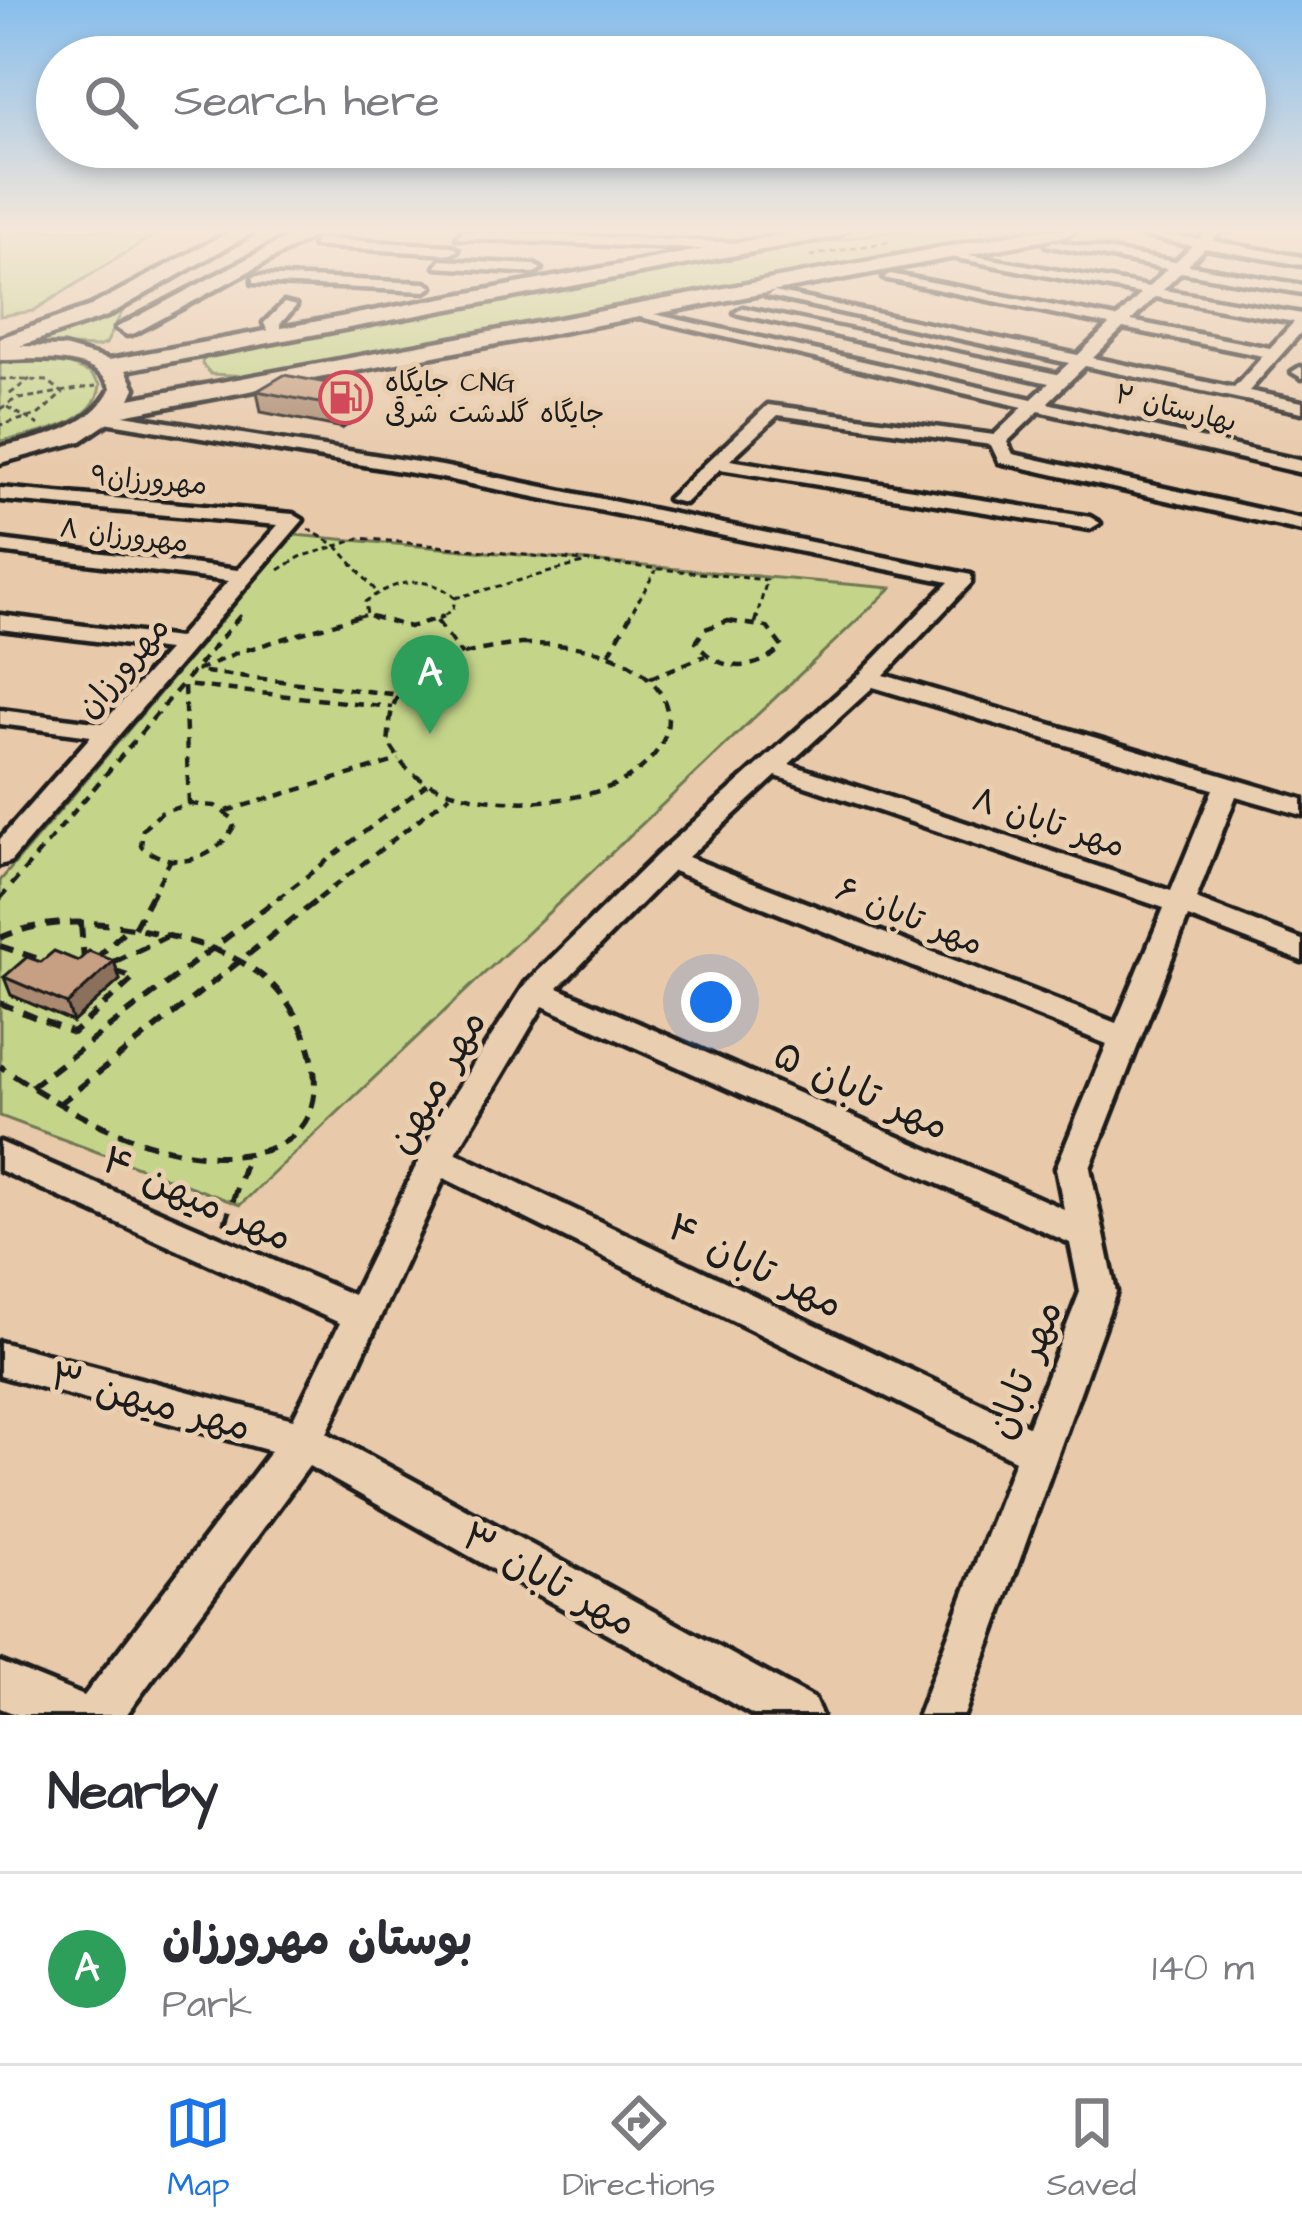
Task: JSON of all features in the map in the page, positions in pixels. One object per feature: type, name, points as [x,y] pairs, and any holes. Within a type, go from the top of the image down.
[{"type":"main road","points":[[2,347],[58,310]]},
{"type":"main road","points":[[2,347],[99,310]]},
{"type":"main road","points":[[109,388],[127,328],[141,310]]},
{"type":"main road","points":[[127,328],[164,310]]},
{"type":"main road","points":[[0,455],[61,439],[109,388],[206,347],[399,310]]},
{"type":"main road","points":[[206,347],[190,356],[184,369],[214,380],[250,379],[365,363],[638,310]]},
{"type":"main road","points":[[127,328],[155,341],[206,347]]},
{"type":"main road","points":[[2,347],[49,352],[109,388],[365,363]]},
{"type":"street","points":[[275,333],[272,323],[285,310]]},
{"type":"street","points":[[842,310],[1302,407]]},
{"type":"street","points":[[1067,310],[1274,353]]},
{"type":"street","points":[[1001,450],[1037,403],[1131,310]]},
{"type":"street","points":[[1239,392],[1302,320],[1248,310]]},
{"type":"street","name":"بهارستان ۲","points":[[632,311],[1302,467]]},
{"type":"street","points":[[743,314],[1060,380]]},
{"type":"street","points":[[857,362],[883,343]]},
{"type":"street","name":"مهر میهن","points":[[98,1715],[302,1441],[454,1122],[536,991],[669,859],[869,678],[964,579],[442,472],[109,388]]},
{"type":"street","points":[[678,499],[774,409],[1001,450],[1302,525]]},
{"type":"street","points":[[716,464],[1090,524]]},
{"type":"street","name":"مهرورزان۹","points":[[0,494],[293,520]]},
{"type":"street","name":"مهرورزان","points":[[0,856],[12,826],[109,731],[293,520]]},
{"type":"street","name":"مهرورزان ۸","points":[[0,546],[242,577]]},
{"type":"street","points":[[0,622],[184,645]]},
{"type":"street","points":[[869,678],[1302,807]]},
{"type":"street","points":[[0,717],[109,731]]},
{"type":"street","name":"مهر تابان ۸","points":[[770,766],[1179,903],[1302,951]]},
{"type":"street","name":"مهر تابان","points":[[940,1715],[1098,1292],[1073,1168],[1228,784]]},
{"type":"street","name":"مهر تابان ۶","points":[[669,859],[1125,1039]]},
{"type":"street","name":"مهر تابان ۵","points":[[536,991],[1088,1235]]},
{"type":"street","name":"مهر میهن ۴","points":[[0,1155],[362,1316]]},
{"type":"street","name":"مهر تابان ۴","points":[[436,1160],[1036,1450]]},
{"type":"street","name":"مهر میهن ۳","points":[[0,1359],[302,1441]]},
{"type":"street","name":"مهر تابان ۳","points":[[302,1441],[798,1715]]},
{"type":"street","points":[[0,1685],[75,1715]]},
{"type":"path","points":[[0,379],[48,381],[62,395]]},
{"type":"path","points":[[0,394],[19,400],[96,386],[109,388]]},
{"type":"path","points":[[0,424],[52,408],[62,395]]},
{"type":"path","points":[[0,409],[19,400]]},
{"type":"path","points":[[8,407],[61,439]]},
{"type":"path","points":[[293,520],[337,546],[376,591]]},
{"type":"path","points":[[275,573],[299,557],[360,538],[766,580],[755,623]]},
{"type":"path","points":[[367,614],[365,602],[376,591],[400,582],[430,582],[455,598],[586,563]]},
{"type":"path","points":[[609,654],[656,569]]},
{"type":"path","points":[[196,670],[236,653],[367,614],[397,627],[437,621],[452,610],[455,598]]},
{"type":"path","points":[[0,899],[249,606]]},
{"type":"path","points":[[437,621],[462,655]]},
{"type":"path","points":[[728,621],[755,623],[782,640],[770,661],[729,665],[705,656],[696,642],[705,629],[728,621]]},
{"type":"path","points":[[521,644],[582,647],[609,654],[650,678],[665,698],[670,720],[663,743],[645,765],[615,784],[577,797],[491,802],[428,783],[399,760],[387,725],[392,707],[416,679],[462,655],[521,644]]},
{"type":"path","points":[[650,678],[705,656]]},
{"type":"path","points":[[196,670],[400,695]]},
{"type":"path","points":[[184,685],[392,707]]},
{"type":"path","points":[[184,685],[189,804]]},
{"type":"path","points":[[226,811],[234,826],[224,844],[200,858],[170,861],[147,854],[140,838],[150,820],[189,804],[226,811],[399,760]]},
{"type":"path","points":[[32,1087],[428,783]]},
{"type":"path","points":[[58,1104],[452,793]]},
{"type":"path","points":[[75,967],[131,928],[170,861]]},
{"type":"path","points":[[81,923],[88,961]]},
{"type":"path","points":[[0,942],[22,926],[81,923],[131,928],[212,948],[260,969],[293,1002],[313,1046],[316,1102],[294,1136],[248,1155],[204,1157],[78,1115],[0,1066]]},
{"type":"path","points":[[102,967],[170,935]]},
{"type":"path","points":[[0,942],[39,959],[35,966],[44,970]]},
{"type":"path","points":[[0,1003],[74,1033],[134,979],[88,961]]},
{"type":"path","points":[[87,1021],[106,1030]]},
{"type":"path","points":[[216,1252],[248,1155]]},
{"type":"green space","points":[[0,310],[35,310],[33,311],[0,316]]},
{"type":"green space","points":[[109,310],[123,310],[106,344],[97,347],[18,344],[83,324]]},
{"type":"green space","points":[[443,310],[616,310],[251,376],[211,374],[203,358],[223,349]]},
{"type":"green space","points":[[43,361],[90,373],[100,384],[96,398],[62,426],[0,441],[0,362]]},
{"type":"green space","points":[[294,535],[891,588],[240,1205],[0,1116],[0,881]]},
{"type":"building","points":[[284,375],[365,390],[340,407],[257,391]]},
{"type":"building","points":[[54,951],[78,961],[89,951],[114,961],[67,1004],[4,977],[27,957],[41,962]]},
{"type":"place","name":"جایگاه CNG جایگاه گلدشت شرقی","points":[[346,398]]},
{"type":"place","name":"بوستان مهرورزان","points":[[430,734]]}]
